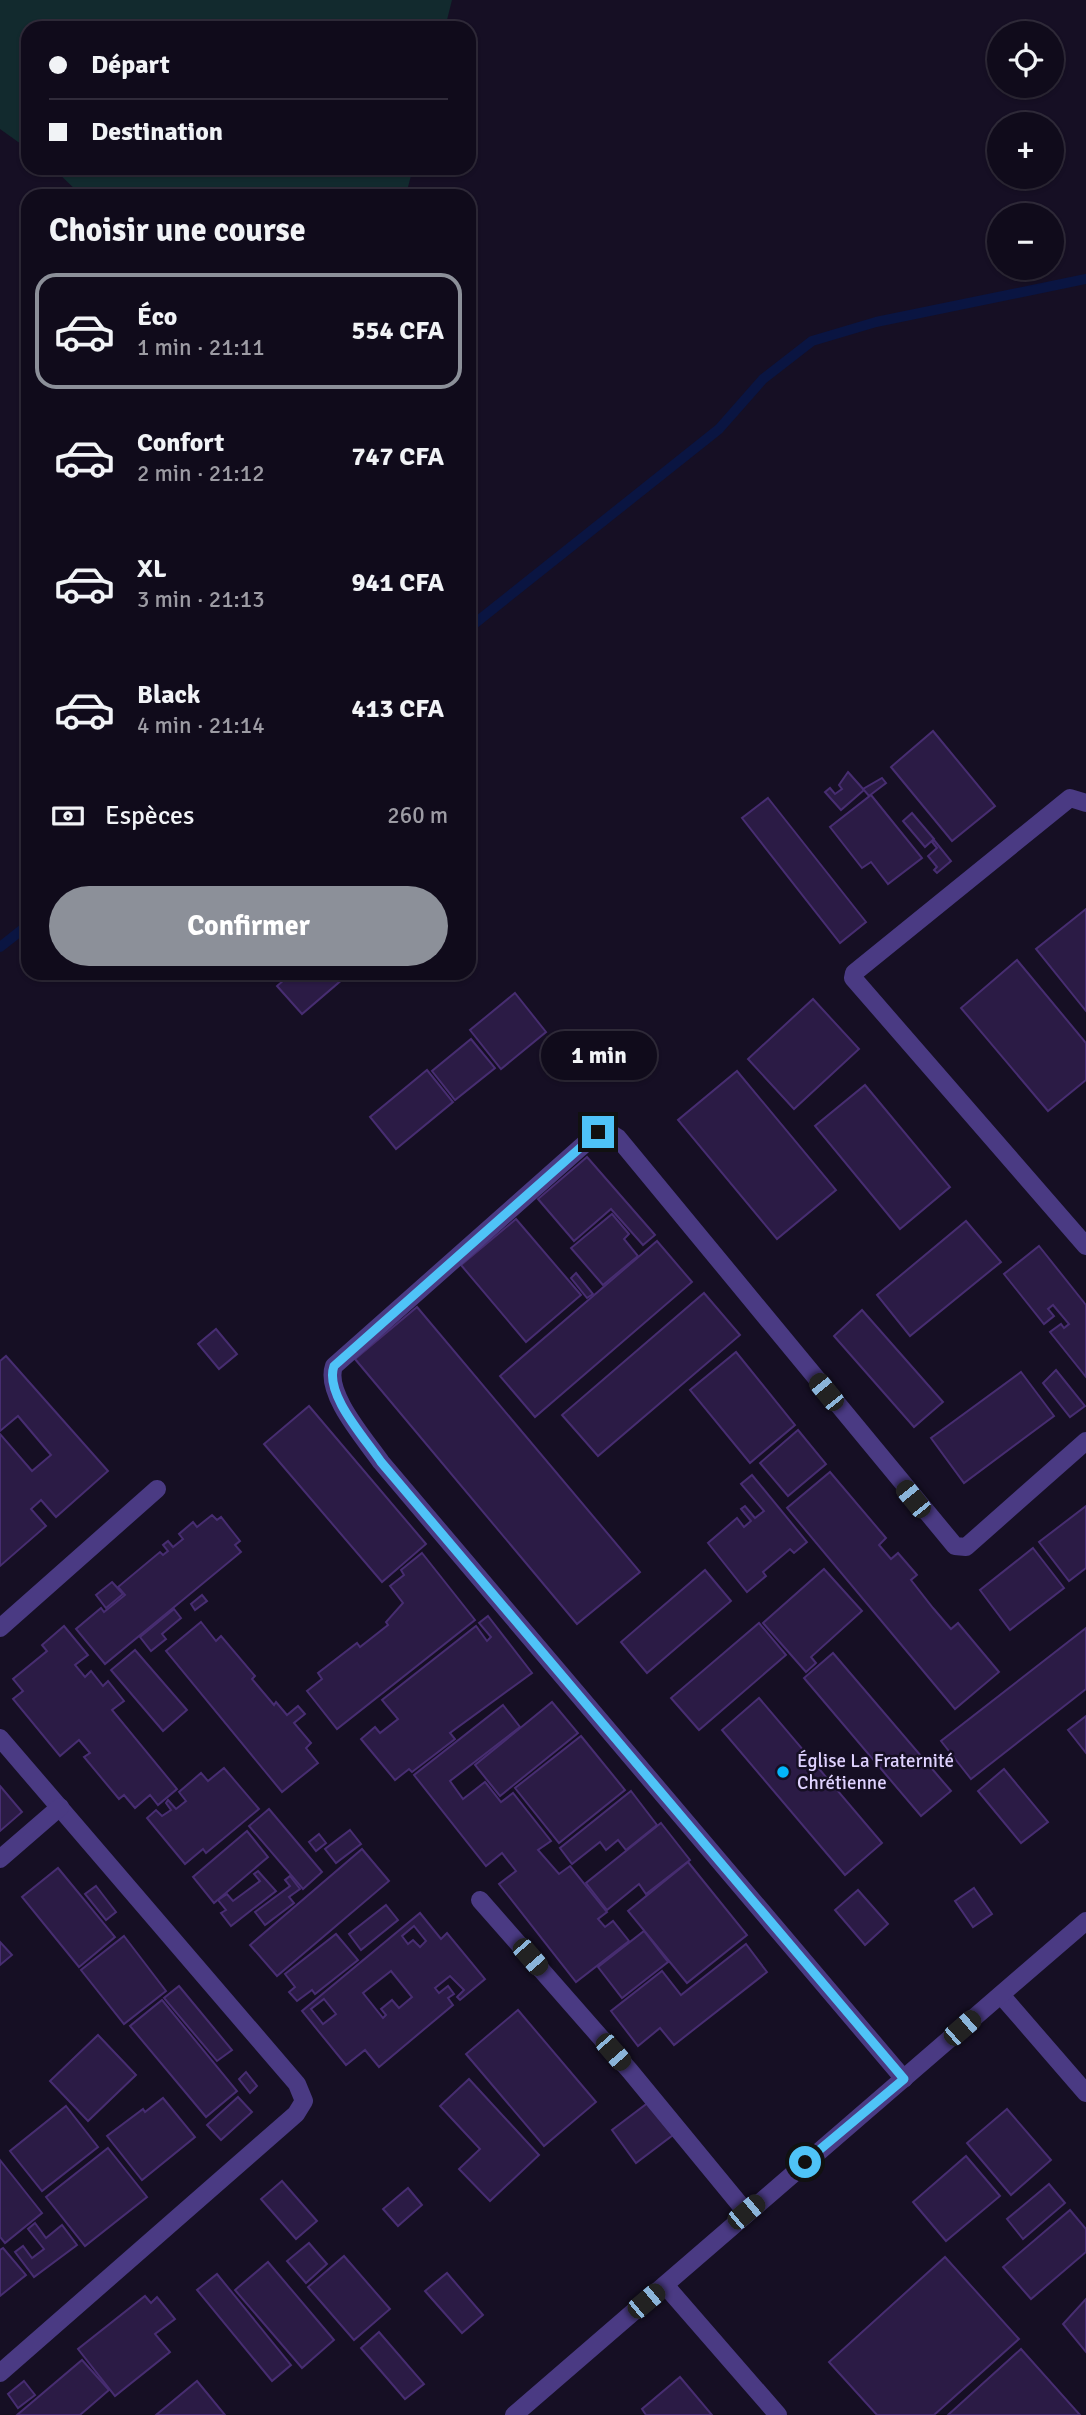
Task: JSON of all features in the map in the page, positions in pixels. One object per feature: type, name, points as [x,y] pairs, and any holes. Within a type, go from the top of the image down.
[{"type":"street","points":[[1086,803],[1070,797],[854,973],[853,978],[1086,1246]]},
{"type":"street","points":[[904,2079],[381,1462],[334,1393],[330,1377],[334,1366],[598,1132],[610,1133],[618,1138],[955,1546],[966,1547],[1086,1441]]},
{"type":"street","points":[[0,1628],[157,1489]]},
{"type":"street","points":[[0,1738],[297,2084],[304,2101],[296,2114],[0,2373]]},
{"type":"street","points":[[0,1859],[60,1807]]},
{"type":"street","points":[[480,1900],[630,2071],[746,2212]]},
{"type":"street","points":[[514,2415],[1086,1921]]},
{"type":"street","points":[[1001,1994],[1086,2092]]},
{"type":"street","points":[[665,2285],[778,2415]]},
{"type":"green space","points":[[0,0],[452,0],[447,21],[21,21],[21,144],[0,129]]},
{"type":"green space","points":[[60,175],[411,175],[408,187],[403,189],[75,189]]},
{"type":"building","points":[[933,731],[995,806],[952,841],[891,767]]},
{"type":"building","points":[[848,772],[864,790],[841,810],[825,792],[830,788],[835,794],[842,789],[839,785]]},
{"type":"building","points":[[882,778],[886,783],[869,796],[863,789]]},
{"type":"building","points":[[871,795],[922,858],[888,884],[871,862],[862,868],[830,827]]},
{"type":"building","points":[[768,798],[866,922],[840,943],[742,818]]},
{"type":"building","points":[[912,813],[934,839],[925,847],[903,821]]},
{"type":"building","points":[[934,840],[951,861],[937,873],[934,870],[937,867],[928,856],[937,848],[932,842]]},
{"type":"building","points":[[1086,909],[1086,1011],[1036,949]]},
{"type":"building","points":[[1017,960],[1086,1043],[1086,1080],[1048,1111],[961,1008]]},
{"type":"building","points":[[284,980],[342,980],[302,1014],[277,986]]},
{"type":"building","points":[[515,993],[546,1032],[501,1069],[470,1030]]},
{"type":"building","points":[[813,999],[859,1049],[794,1109],[748,1059]]},
{"type":"building","points":[[471,1039],[495,1068],[455,1100],[432,1071]]},
{"type":"building","points":[[427,1070],[453,1102],[396,1149],[370,1117]]},
{"type":"building","points":[[737,1071],[836,1190],[777,1239],[678,1120]]},
{"type":"building","points":[[865,1085],[950,1187],[900,1229],[815,1126]]},
{"type":"building","points":[[587,1157],[655,1235],[643,1245],[611,1209],[574,1241],[538,1199]]},
{"type":"building","points":[[612,1214],[629,1234],[624,1239],[638,1256],[603,1285],[571,1248]]},
{"type":"building","points":[[516,1219],[581,1295],[526,1342],[461,1265]]},
{"type":"building","points":[[966,1221],[1001,1262],[910,1336],[877,1295]]},
{"type":"building","points":[[657,1241],[692,1282],[535,1417],[500,1376]]},
{"type":"building","points":[[1039,1246],[1086,1305],[1086,1377],[1050,1332],[1061,1324],[1064,1328],[1069,1324],[1053,1305],[1048,1309],[1054,1316],[1044,1324],[1004,1274]]},
{"type":"building","points":[[576,1273],[593,1294],[587,1298],[571,1278]]},
{"type":"building","points":[[704,1293],[740,1335],[598,1456],[562,1415]]},
{"type":"building","points":[[417,1307],[640,1572],[577,1624],[355,1359]]},
{"type":"building","points":[[862,1310],[943,1402],[914,1427],[834,1336]]},
{"type":"building","points":[[216,1329],[237,1354],[219,1369],[198,1344]]},
{"type":"building","points":[[736,1352],[795,1425],[750,1463],[690,1390]]},
{"type":"building","points":[[6,1356],[108,1471],[56,1517],[41,1500],[31,1509],[46,1526],[0,1566],[0,1434],[32,1471],[51,1455],[18,1416],[0,1431],[0,1361]]},
{"type":"building","points":[[1056,1370],[1085,1406],[1070,1417],[1043,1383]]},
{"type":"building","points":[[1021,1372],[1054,1416],[964,1483],[931,1438]]},
{"type":"building","points":[[309,1406],[426,1544],[382,1582],[264,1444]]},
{"type":"building","points":[[798,1430],[826,1464],[788,1496],[760,1463]]},
{"type":"building","points":[[830,1472],[886,1538],[879,1545],[891,1559],[898,1553],[917,1575],[911,1580],[933,1608],[951,1629],[958,1623],[999,1672],[955,1709],[787,1508]]},
{"type":"building","points":[[752,1475],[807,1542],[794,1553],[790,1549],[763,1572],[766,1576],[747,1592],[708,1543],[737,1518],[744,1527],[751,1521],[741,1509],[745,1506],[755,1518],[764,1511],[741,1484]]},
{"type":"building","points":[[1086,1506],[1086,1568],[1069,1581],[1039,1542]]},
{"type":"building","points":[[212,1515],[217,1520],[221,1517],[240,1541],[235,1545],[241,1552],[105,1664],[76,1629],[101,1608],[104,1612],[125,1595],[118,1587],[160,1552],[163,1555],[168,1551],[163,1545],[168,1541],[173,1547],[183,1539],[179,1534],[193,1522],[197,1527]]},
{"type":"building","points":[[1033,1548],[1064,1588],[1010,1630],[980,1590]]},
{"type":"building","points":[[422,1553],[475,1620],[337,1729],[307,1691],[322,1679],[318,1673],[357,1643],[360,1647],[388,1625],[386,1622],[403,1603],[390,1586],[404,1575],[401,1570]]},
{"type":"building","points":[[824,1569],[862,1611],[811,1657],[816,1663],[806,1672],[763,1623]]},
{"type":"building","points":[[705,1570],[731,1601],[647,1673],[621,1642]]},
{"type":"building","points":[[112,1582],[123,1594],[106,1608],[96,1595]]},
{"type":"building","points":[[202,1595],[207,1601],[195,1610],[191,1604]]},
{"type":"building","points":[[174,1609],[181,1618],[162,1634],[166,1639],[151,1651],[140,1637]]},
{"type":"building","points":[[488,1616],[532,1673],[450,1733],[455,1739],[412,1772],[409,1769],[395,1780],[361,1739],[375,1727],[380,1733],[398,1719],[382,1700],[476,1626],[487,1641],[491,1637],[479,1623]]},
{"type":"building","points":[[201,1622],[216,1641],[221,1636],[255,1676],[252,1679],[274,1705],[276,1702],[287,1715],[298,1706],[305,1714],[294,1723],[311,1743],[306,1748],[318,1763],[282,1792],[166,1651]]},
{"type":"building","points":[[759,1623],[786,1655],[699,1730],[671,1698]]},
{"type":"building","points":[[64,1626],[88,1655],[75,1665],[85,1677],[91,1671],[103,1686],[108,1681],[124,1701],[112,1710],[177,1789],[158,1805],[150,1795],[135,1808],[124,1795],[119,1799],[84,1757],[90,1753],[79,1740],[60,1756],[13,1699],[23,1691],[13,1679],[47,1651],[42,1645]]},
{"type":"building","points":[[1086,1628],[1086,1689],[971,1779],[941,1741]]},
{"type":"building","points":[[135,1650],[187,1710],[163,1731],[111,1670]]},
{"type":"building","points":[[833,1653],[951,1791],[921,1816],[804,1678]]},
{"type":"building","points":[[759,1698],[882,1843],[845,1875],[722,1730]]},
{"type":"building","points":[[552,1702],[578,1733],[500,1796],[475,1765]]},
{"type":"building","points":[[503,1705],[520,1727],[450,1781],[463,1799],[485,1782],[501,1802],[513,1793],[551,1841],[538,1850],[559,1874],[570,1866],[607,1912],[598,1919],[605,1927],[613,1921],[629,1941],[576,1982],[499,1884],[516,1871],[502,1853],[486,1866],[414,1775]]},
{"type":"building","points":[[1086,1716],[1086,1753],[1068,1730]]},
{"type":"building","points":[[581,1736],[625,1790],[559,1843],[515,1788]]},
{"type":"building","points":[[224,1768],[259,1809],[206,1853],[203,1849],[185,1864],[147,1818],[156,1810],[162,1816],[171,1810],[166,1803],[168,1800],[176,1809],[186,1801],[179,1792],[201,1773],[208,1781]]},
{"type":"building","points":[[1004,1769],[1048,1822],[1021,1843],[978,1791]]},
{"type":"building","points":[[0,1786],[22,1812],[0,1831]]},
{"type":"building","points":[[631,1791],[657,1825],[626,1850],[618,1840],[606,1850],[600,1842],[572,1864],[560,1848]]},
{"type":"building","points":[[269,1809],[322,1872],[303,1889],[249,1826]]},
{"type":"building","points":[[661,1823],[690,1860],[646,1894],[639,1884],[607,1910],[586,1883]]},
{"type":"building","points":[[350,1830],[361,1844],[336,1863],[325,1849]]},
{"type":"building","points":[[247,1831],[268,1857],[214,1903],[193,1877]]},
{"type":"building","points":[[319,1834],[326,1843],[316,1851],[309,1842]]},
{"type":"building","points":[[362,1849],[389,1881],[277,1976],[250,1945]]},
{"type":"building","points":[[688,1862],[747,1935],[687,1983],[628,1911]]},
{"type":"building","points":[[58,1868],[115,1937],[79,1967],[22,1897]]},
{"type":"building","points":[[258,1871],[276,1891],[231,1926],[221,1913],[226,1910],[218,1900],[227,1894],[233,1901],[260,1881],[254,1874]]},
{"type":"building","points":[[290,1876],[300,1889],[289,1897],[294,1903],[265,1925],[255,1912],[290,1886],[285,1880]]},
{"type":"building","points":[[96,1886],[116,1912],[106,1920],[85,1894]]},
{"type":"building","points":[[974,1888],[992,1914],[973,1927],[955,1901]]},
{"type":"building","points":[[858,1890],[888,1924],[865,1945],[835,1910]]},
{"type":"building","points":[[386,1905],[398,1920],[361,1950],[349,1934]]},
{"type":"building","points":[[420,1913],[441,1939],[447,1933],[485,1979],[460,2000],[457,1997],[464,1990],[450,1976],[435,1988],[439,1993],[448,1986],[454,1994],[448,1998],[453,2005],[379,2067],[365,2050],[346,2065],[302,2011]],"holes":[[[414,1926],[426,1941],[420,1947],[413,1940],[408,1944],[402,1936]],[[391,1971],[412,1997],[399,2008],[392,2000],[381,2009],[386,2015],[383,2018],[363,1993]],[[324,1999],[336,2014],[323,2024],[311,2009]]]},
{"type":"building","points":[[644,1931],[668,1962],[622,1998],[598,1967]]},
{"type":"building","points":[[336,1934],[358,1960],[315,1994],[312,1990],[297,2001],[289,1992],[295,1987],[285,1974]]},
{"type":"building","points":[[124,1936],[166,1991],[124,2024],[81,1970]]},
{"type":"building","points":[[0,1942],[12,1955],[0,1965]]},
{"type":"building","points":[[746,1944],[767,1972],[674,2045],[660,2028],[638,2046],[611,2011],[662,1971],[681,1995]]},
{"type":"building","points":[[179,1986],[232,2050],[217,2061],[164,1998]]},
{"type":"building","points":[[162,2000],[237,2091],[206,2117],[130,2026]]},
{"type":"building","points":[[518,2010],[596,2102],[544,2146],[466,2054]]},
{"type":"building","points":[[98,2035],[136,2075],[88,2121],[50,2081]]},
{"type":"building","points":[[246,2072],[257,2086],[250,2093],[239,2079]]},
{"type":"building","points":[[469,2079],[539,2155],[490,2201],[459,2169],[480,2149],[440,2106]]},
{"type":"building","points":[[238,2097],[252,2112],[221,2140],[207,2125]]},
{"type":"building","points":[[163,2098],[195,2137],[142,2180],[107,2136],[143,2109],[145,2112]]},
{"type":"building","points":[[649,2102],[673,2135],[636,2163],[612,2130]]},
{"type":"building","points":[[66,2106],[98,2147],[42,2191],[10,2151]]},
{"type":"building","points":[[1007,2109],[1051,2160],[1011,2195],[967,2143]]},
{"type":"building","points":[[108,2148],[147,2197],[85,2246],[46,2197]]},
{"type":"building","points":[[966,2156],[1000,2196],[946,2241],[913,2202]]},
{"type":"building","points":[[0,2160],[42,2213],[5,2243],[0,2237]]},
{"type":"building","points":[[282,2181],[317,2221],[296,2239],[261,2199]]},
{"type":"building","points":[[1049,2184],[1065,2203],[1023,2239],[1007,2219]]},
{"type":"building","points":[[408,2188],[422,2205],[398,2226],[383,2209]]},
{"type":"building","points":[[1070,2210],[1086,2229],[1086,2252],[1031,2299],[1003,2267]]},
{"type":"building","points":[[35,2223],[46,2238],[62,2225],[77,2245],[34,2277],[15,2252],[23,2246],[32,2258],[44,2249],[28,2229]]},
{"type":"building","points":[[309,2243],[327,2264],[306,2283],[287,2261]]},
{"type":"building","points":[[3,2248],[26,2275],[0,2296],[0,2250]]},
{"type":"building","points":[[344,2256],[390,2309],[354,2340],[308,2287]]},
{"type":"building","points":[[945,2257],[1019,2339],[934,2415],[877,2415],[829,2362]]},
{"type":"building","points":[[268,2262],[334,2340],[302,2368],[235,2290]]},
{"type":"building","points":[[447,2273],[483,2315],[462,2333],[425,2291]]},
{"type":"building","points":[[217,2274],[291,2365],[272,2381],[197,2290]]},
{"type":"building","points":[[145,2296],[151,2303],[157,2297],[175,2319],[155,2334],[170,2352],[115,2396],[78,2349]]},
{"type":"building","points":[[1086,2299],[1086,2352],[1063,2324]]},
{"type":"building","points":[[379,2332],[424,2384],[405,2399],[361,2348]]},
{"type":"building","points":[[1021,2349],[1080,2415],[948,2415]]},
{"type":"building","points":[[82,2360],[109,2390],[80,2415],[17,2415]]},
{"type":"building","points":[[680,2377],[712,2415],[646,2415],[642,2409]]},
{"type":"building","points":[[24,2381],[35,2395],[18,2408],[8,2394]]},
{"type":"building","points":[[197,2381],[225,2415],[156,2415]]},
{"type":"waterway","points":[[476,622],[719,429],[763,379],[812,341],[876,322],[1086,279]]},
{"type":"waterway","points":[[0,947],[21,930]]},
{"type":"place","name":"Église La Fraternité Chrétienne","points":[[783,1772]]},
{"type":"route","points":[[598,1132],[334,1366],[330,1377],[334,1393],[381,1462],[904,2079],[805,2162]]}]
